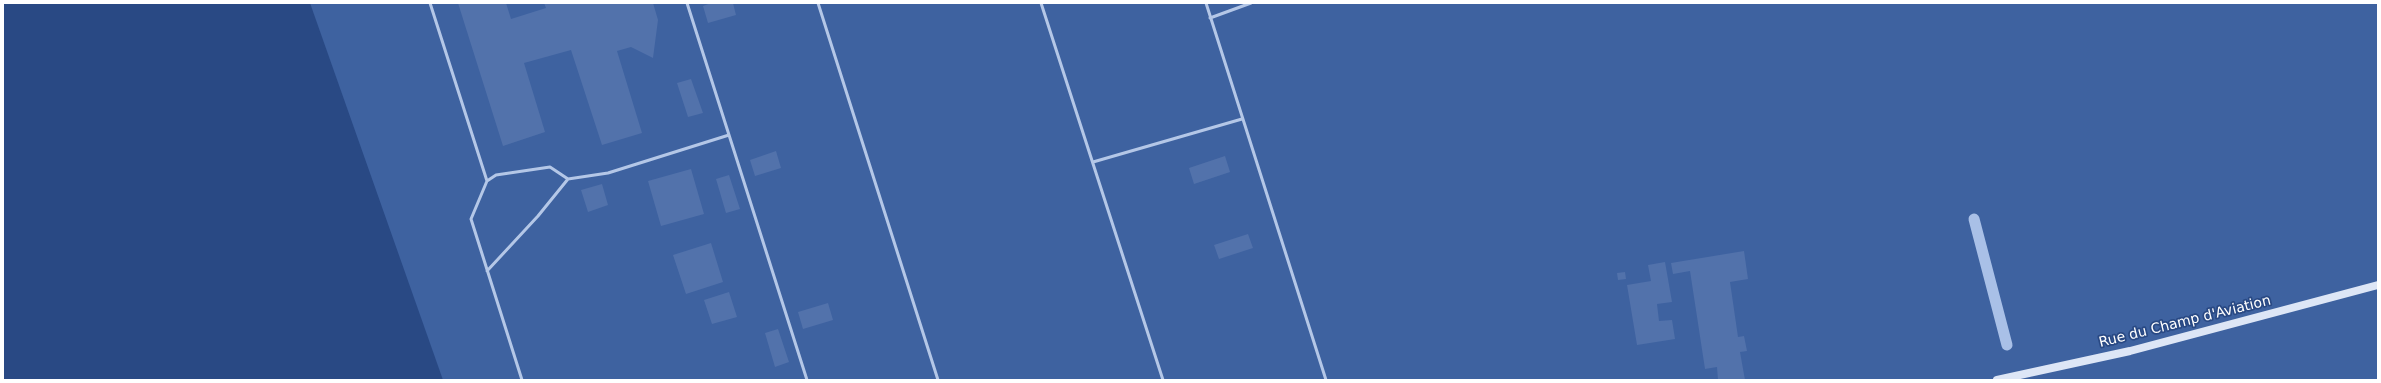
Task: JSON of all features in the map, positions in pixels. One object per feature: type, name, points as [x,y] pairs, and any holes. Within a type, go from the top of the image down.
[{"type":"street","name":"Rue du Champ d'Aviation","points":[[1996,380],[2130,351],[2378,285]]},
{"type":"lane","points":[[430,3],[487,181]]},
{"type":"lane","points":[[687,3],[807,380]]},
{"type":"lane","points":[[818,3],[938,380]]},
{"type":"lane","points":[[1041,3],[1163,380]]},
{"type":"lane","points":[[1206,3],[1326,380]]},
{"type":"lane","points":[[1210,18],[1251,3]]},
{"type":"lane","points":[[1093,162],[1242,119]]},
{"type":"lane","points":[[522,380],[471,219],[487,181],[496,175],[550,167],[568,179],[608,173],[729,135]]},
{"type":"lane","points":[[487,271],[538,216],[568,179]]},
{"type":"shaded area","points":[[310,3],[2378,3],[2378,380],[443,380]]},
{"type":"building","points":[[458,3],[506,3],[511,19],[546,8],[544,3],[653,3],[658,20],[653,58],[631,47],[617,51],[642,133],[602,145],[571,50],[524,63],[545,132],[503,146]]},
{"type":"building","points":[[711,3],[733,3],[736,15],[708,23],[703,6]]},
{"type":"building","points":[[691,79],[703,113],[688,117],[677,83]]},
{"type":"building","points":[[776,151],[781,168],[755,176],[750,160]]},
{"type":"building","points":[[1225,156],[1230,172],[1194,184],[1189,168]]},
{"type":"building","points":[[691,169],[704,214],[661,226],[648,181]]},
{"type":"building","points":[[729,175],[740,209],[726,213],[716,179]]},
{"type":"building","points":[[602,184],[608,205],[588,212],[581,190]]},
{"type":"building","points":[[1248,234],[1253,248],[1219,259],[1214,245]]},
{"type":"building","points":[[711,243],[723,282],[686,294],[673,255]]},
{"type":"building","points":[[1744,251],[1748,279],[1730,282],[1738,337],[1744,336],[1747,351],[1740,352],[1745,380],[1718,380],[1717,367],[1705,369],[1690,271],[1673,274],[1671,263]]},
{"type":"building","points":[[1665,262],[1672,302],[1657,304],[1659,321],[1672,320],[1675,339],[1637,345],[1627,285],[1651,281],[1648,265]]},
{"type":"building","points":[[1625,272],[1626,279],[1618,280],[1617,273]]},
{"type":"building","points":[[729,292],[737,317],[712,324],[704,300]]},
{"type":"building","points":[[828,303],[833,320],[803,329],[798,312]]},
{"type":"building","points":[[778,329],[789,362],[775,367],[765,333]]},
{"type":"waterway","points":[[1974,219],[2007,345]]}]
